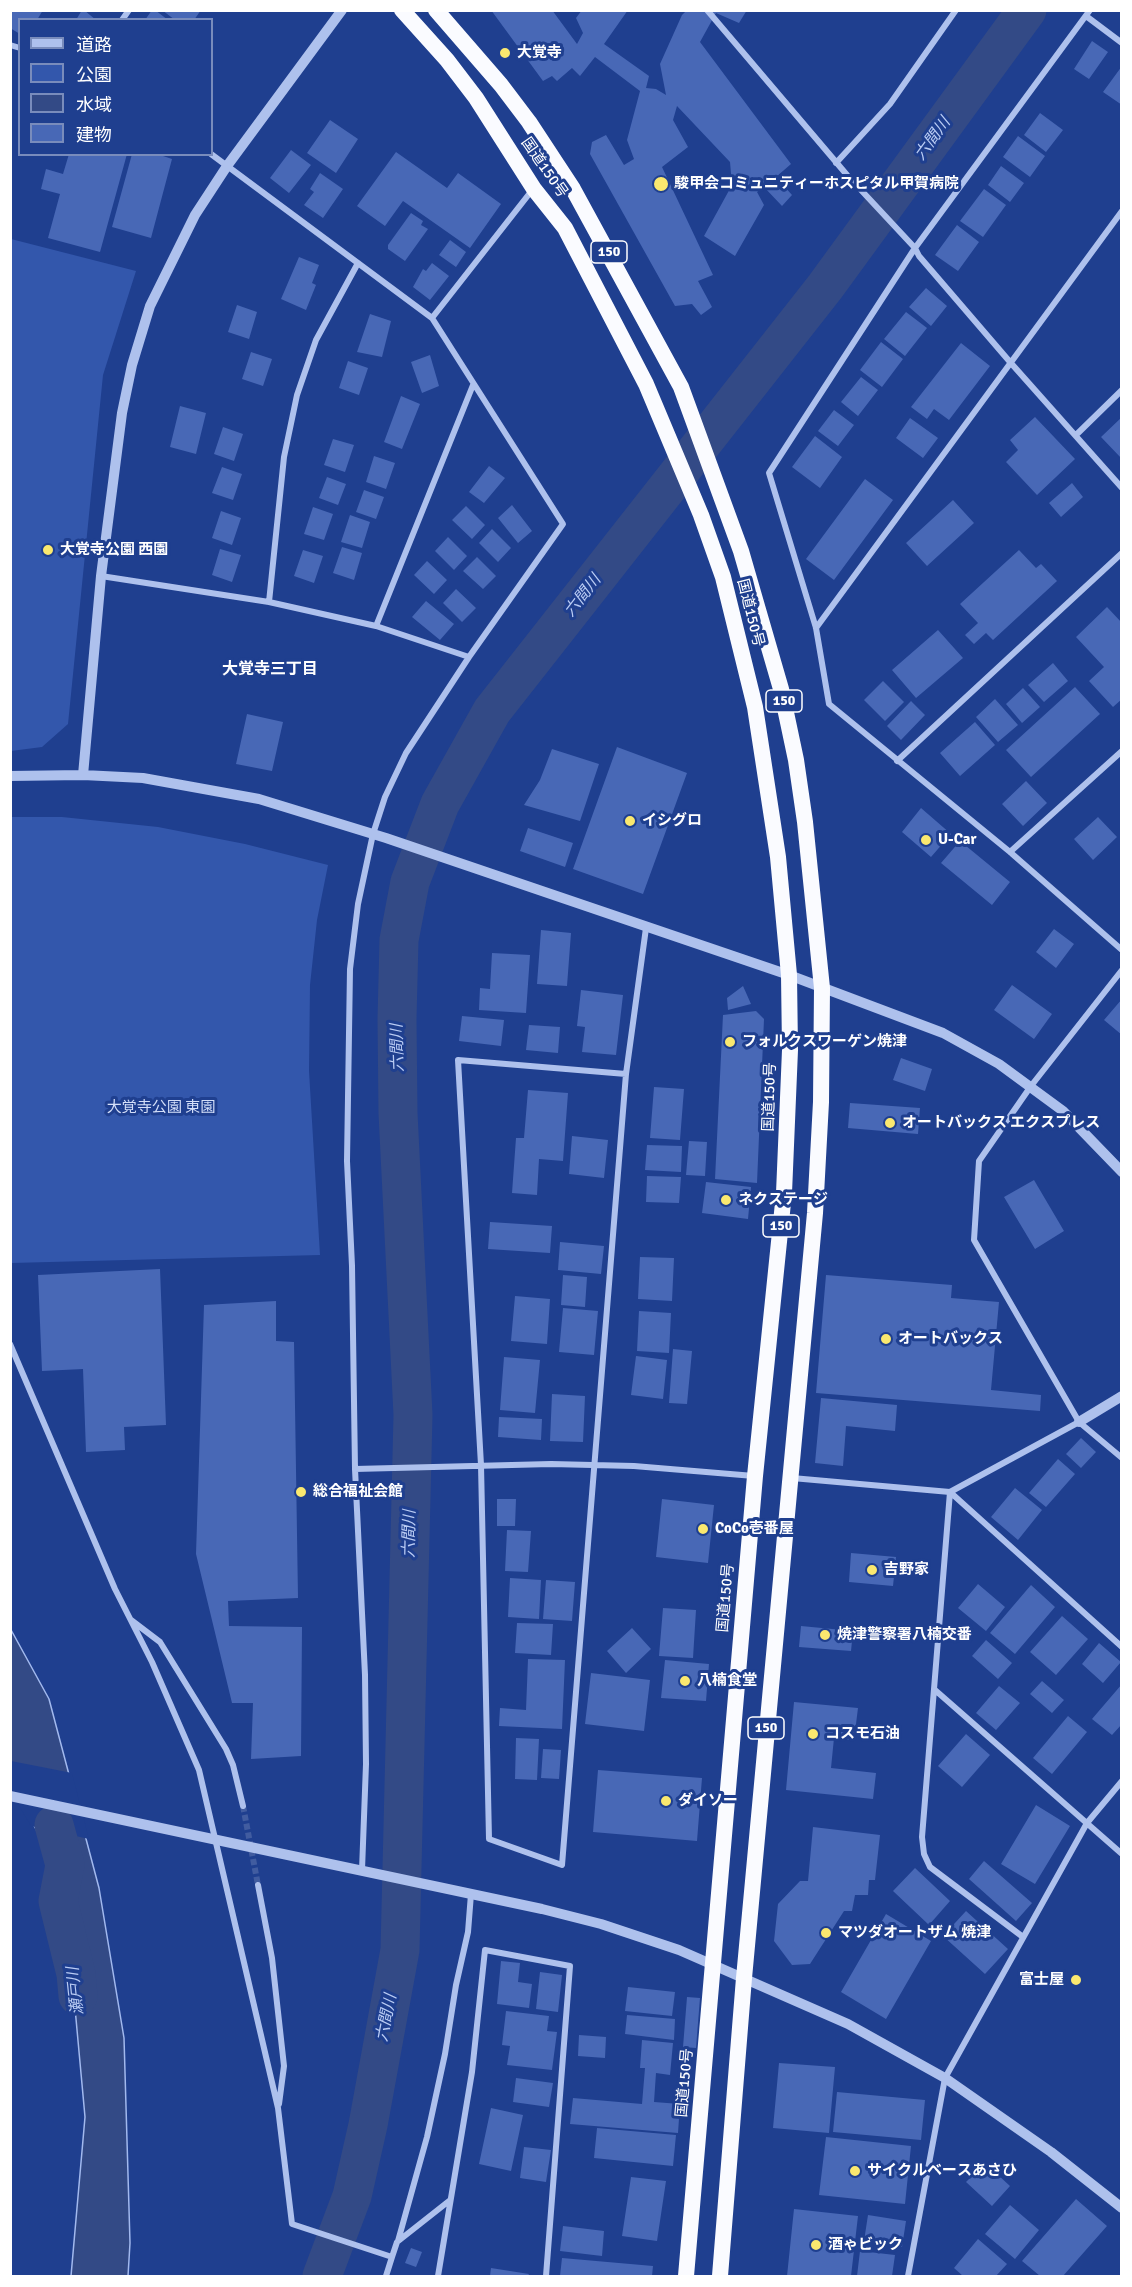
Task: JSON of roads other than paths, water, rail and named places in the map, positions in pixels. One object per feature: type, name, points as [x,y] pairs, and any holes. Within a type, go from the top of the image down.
[{"type":"highway","name":"国道150号","points":[[402,10],[447,60],[476,98],[534,189],[565,228],[622,335],[701,515],[723,578],[755,707],[770,793],[789,975],[790,1050],[784,1193],[755,1476],[686,2277]]},
{"type":"highway","name":"国道150号","points":[[436,10],[530,122],[573,189],[681,387],[720,488],[778,678],[796,760],[822,988],[821,1102],[815,1214],[744,1977],[720,2277]]},
{"type":"street","points":[[84,775],[101,576],[122,413],[132,365],[150,306],[195,214],[227,166],[342,10]]},
{"type":"street","points":[[707,10],[847,176],[915,248],[919,256],[1010,362],[1122,488]]},
{"type":"street","points":[[836,163],[890,104],[956,10]]},
{"type":"street","points":[[1122,43],[1088,13],[915,248],[769,473],[816,628],[829,704],[1010,852],[1122,950]]},
{"type":"street","points":[[213,156],[432,318],[563,524],[469,657],[406,753],[385,797],[373,834],[358,904],[350,969],[347,1161],[352,1266],[355,1469],[365,1675],[367,1871]]},
{"type":"street","points":[[432,318],[534,189]]},
{"type":"street","points":[[816,628],[1122,211]]},
{"type":"street","points":[[269,602],[284,457],[297,395],[316,340],[358,263]]},
{"type":"street","points":[[376,626],[473,385]]},
{"type":"street","points":[[1076,435],[1122,390]]},
{"type":"street","points":[[897,761],[1122,553]]},
{"type":"street","points":[[101,576],[269,602],[376,626],[469,657]]},
{"type":"street","points":[[1010,852],[1122,751]]},
{"type":"street","points":[[10,776],[84,775],[144,778],[248,797],[386,838],[789,975],[943,1033],[999,1064],[1063,1111],[1122,1172]]},
{"type":"street","points":[[626,1074],[458,1060],[481,1465],[489,1839],[562,1865],[626,1074],[646,928]]},
{"type":"street","points":[[1122,970],[1031,1086],[979,1161],[974,1240],[1079,1422],[1122,1458]]},
{"type":"street","points":[[10,1344],[115,1589],[186,1737],[199,1770],[211,1838],[278,2108],[292,2224],[390,2257]]},
{"type":"street","points":[[789,1478],[950,1492],[1122,1396]]},
{"type":"street","points":[[355,1469],[594,1464],[755,1476]]},
{"type":"street","points":[[950,1492],[1122,1647]]},
{"type":"street","points":[[950,1492],[922,1837],[924,1854],[930,1867],[1023,1937]]},
{"type":"street","points":[[130,1619],[160,1642],[226,1749],[233,1765],[243,1806]]},
{"type":"street","points":[[935,1690],[1122,1854]]},
{"type":"street","points":[[908,2277],[945,2078],[1087,1823],[1122,1781]]},
{"type":"street","points":[[10,1796],[367,1871],[601,1924],[713,1964],[848,2024],[945,2078],[1051,2152],[1122,2208]]},
{"type":"street","points":[[258,1885],[272,1958],[284,2066],[278,2108]]},
{"type":"street","points":[[386,2277],[427,2137],[445,2055],[456,1985],[468,1932],[468,1893]]},
{"type":"street","points":[[438,2277],[472,2072],[485,1950],[570,1966],[546,2277]]},
{"type":"street","points":[[397,2242],[449,2202]]},
{"type":"water","points":[[10,1628],[49,1699],[99,1888],[124,2038],[130,2243],[128,2276],[71,2276],[85,2117],[63,1877],[11,1785]]},
{"type":"waterway","name":"六間川","points":[[322,2276],[352,2196],[368,2125],[400,1950],[413,1415],[398,1113],[397,1019],[399,940],[410,882],[440,804],[492,711],[825,287],[1027,10]]},
{"type":"waterway","name":"瀬戸川","points":[[54,1825],[65,1865],[58,1901],[76,1974],[78,1996]]},
{"type":"tunnel","points":[[243,1806],[258,1885]]},
{"type":"place","name":"大覚寺","points":[[505,53]]},
{"type":"place","name":"駿甲会コミュニティーホスピタル甲賀病院","points":[[661,184]]},
{"type":"place","name":"大覚寺公園 西園","points":[[48,550]]},
{"type":"place","name":"イシグロ","points":[[630,821]]},
{"type":"place","name":"U-Car","points":[[926,840]]},
{"type":"place","name":"フォルクスワーゲン焼津","points":[[730,1042]]},
{"type":"place","name":"オートバックス エクスプレス","points":[[890,1123]]},
{"type":"place","name":"ネクステージ","points":[[726,1200]]},
{"type":"place","name":"オートバックス","points":[[886,1339]]},
{"type":"place","name":"総合福祉会館","points":[[301,1492]]},
{"type":"place","name":"CoCo壱番屋","points":[[703,1529]]},
{"type":"place","name":"吉野家","points":[[872,1570]]},
{"type":"place","name":"焼津警察署八楠交番","points":[[825,1635]]},
{"type":"place","name":"八楠食堂","points":[[685,1681]]},
{"type":"place","name":"コスモ石油","points":[[813,1734]]},
{"type":"place","name":"ダイソー","points":[[666,1801]]},
{"type":"place","name":"マツダオートザム 焼津","points":[[826,1933]]},
{"type":"place","name":"富士屋","points":[[1076,1980]]},
{"type":"place","name":"サイクルベースあさひ","points":[[855,2171]]},
{"type":"place","name":"酒ゃビック","points":[[816,2245]]},
{"type":"district","name":"大覚寺三丁目","points":[[270,670]]},
{"type":"park label","name":"大覚寺公園 東園","points":[[161,1108]]}]
